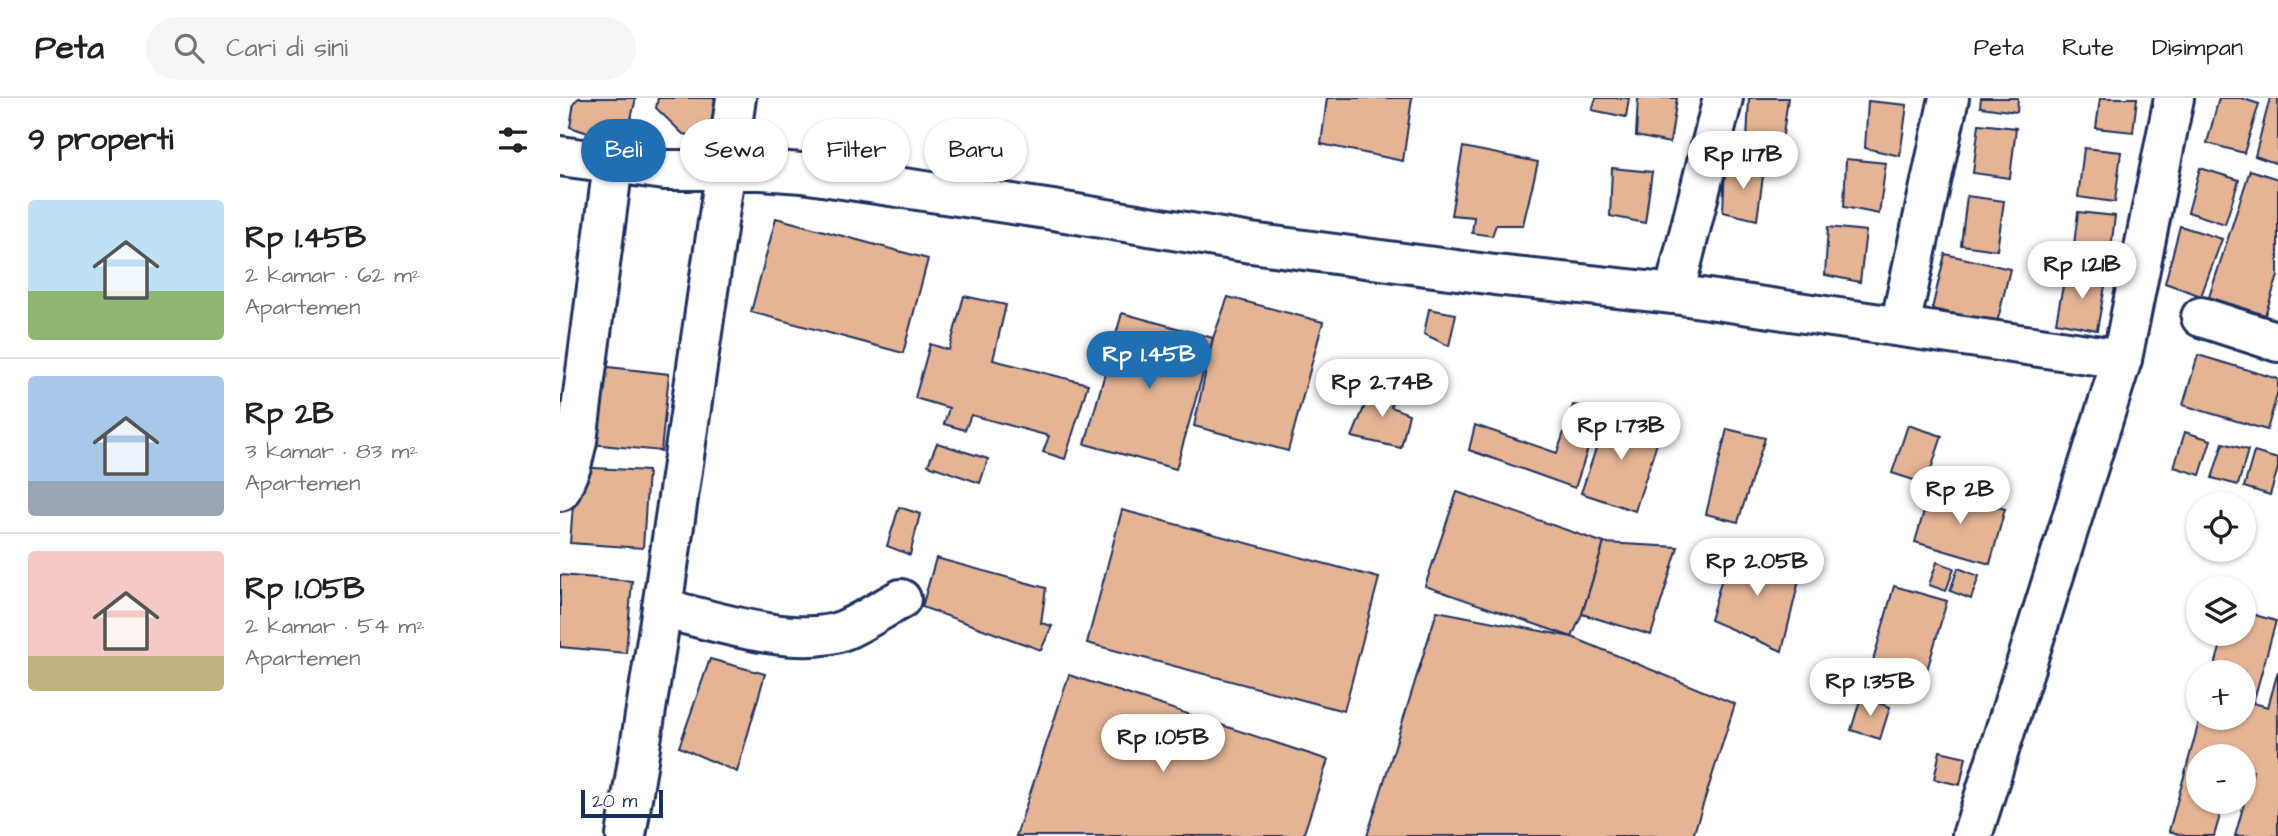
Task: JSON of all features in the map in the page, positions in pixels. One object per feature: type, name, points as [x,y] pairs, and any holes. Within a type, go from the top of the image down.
[{"type":"lane","points":[[733,119],[736,98]]},
{"type":"lane","points":[[1674,294],[1724,98]]},
{"type":"lane","points":[[1900,326],[1949,98]]},
{"type":"lane","points":[[1972,836],[2122,359],[2174,98]]},
{"type":"lane","points":[[560,156],[581,159]]},
{"type":"lane","points":[[788,172],[1040,208],[1251,243],[1495,275],[1674,294],[2122,359]]},
{"type":"lane","points":[[560,491],[571,466],[577,441],[611,182]]},
{"type":"lane","points":[[626,836],[723,182]]},
{"type":"lane","points":[[2201,317],[2278,342]]},
{"type":"lane","points":[[662,608],[751,630],[816,636],[842,631],[901,599]]},
{"type":"building","points":[[579,98],[636,98],[631,119],[581,119],[581,131],[570,127],[574,102]]},
{"type":"building","points":[[658,98],[718,98],[717,119],[680,119],[680,131],[656,108]]},
{"type":"building","points":[[1327,98],[1412,98],[1403,161],[1321,144]]},
{"type":"building","points":[[1596,98],[1629,98],[1626,117],[1592,110]]},
{"type":"building","points":[[1638,98],[1677,98],[1670,143],[1636,136]]},
{"type":"building","points":[[1749,98],[1788,98],[1781,149],[1747,141]]},
{"type":"building","points":[[1981,98],[2018,98],[2017,112],[1980,107]]},
{"type":"building","points":[[2100,98],[2137,98],[2133,132],[2096,128]]},
{"type":"building","points":[[2219,98],[2241,98],[2259,104],[2244,153],[2207,143]]},
{"type":"building","points":[[2270,98],[2278,98],[2278,164],[2255,156]]},
{"type":"building","points":[[1868,101],[1907,105],[1900,156],[1865,148]]},
{"type":"building","points":[[1979,124],[2016,128],[2010,178],[1973,173]]},
{"type":"building","points":[[1463,147],[1538,162],[1523,225],[1496,225],[1492,236],[1472,233],[1474,217],[1451,215]]},
{"type":"building","points":[[2084,148],[2121,152],[2115,202],[2078,197]]},
{"type":"building","points":[[1846,159],[1886,163],[1879,214],[1844,207]]},
{"type":"building","points":[[1725,165],[1764,169],[1757,220],[1723,212]]},
{"type":"building","points":[[1612,168],[1652,172],[1645,223],[1610,216]]},
{"type":"building","points":[[2200,168],[2239,180],[2225,224],[2188,212]]},
{"type":"building","points":[[2250,170],[2278,179],[2278,276],[2265,315],[2209,297]]},
{"type":"building","points":[[1967,196],[2004,201],[1997,250],[1961,245]]},
{"type":"building","points":[[2078,212],[2115,216],[2109,265],[2072,261]]},
{"type":"building","points":[[776,218],[928,259],[903,353],[751,312]]},
{"type":"building","points":[[2180,226],[2222,239],[2201,296],[2165,283]]},
{"type":"building","points":[[1828,227],[1866,231],[1860,282],[1825,275]]},
{"type":"building","points":[[1945,254],[2010,269],[1997,323],[1932,309]]},
{"type":"building","points":[[2080,270],[2107,275],[2097,330],[2056,322],[2064,281],[2077,283]]},
{"type":"building","points":[[964,296],[1006,305],[993,360],[1088,384],[1065,459],[1043,452],[1049,436],[971,415],[965,430],[944,424],[949,408],[915,398],[930,344],[949,350]]},
{"type":"building","points":[[1228,297],[1323,322],[1288,451],[1194,426],[1213,338]]},
{"type":"building","points":[[1429,309],[1456,314],[1449,346],[1424,334]]},
{"type":"building","points":[[1122,313],[1213,338],[1176,469],[1085,444]]},
{"type":"building","points":[[2198,355],[2278,379],[2278,391],[2267,430],[2183,405]]},
{"type":"building","points":[[591,365],[669,374],[661,451],[582,443]]},
{"type":"building","points":[[1374,383],[1396,388],[1391,407],[1409,414],[1401,448],[1352,437]]},
{"type":"building","points":[[1573,405],[1601,409],[1575,488],[1469,450],[1475,425],[1557,453]]},
{"type":"building","points":[[1621,410],[1649,416],[1644,439],[1657,443],[1635,511],[1581,493],[1604,425],[1617,429]]},
{"type":"building","points":[[1908,425],[1942,436],[1926,484],[1892,473]]},
{"type":"building","points":[[1727,429],[1765,438],[1738,522],[1706,514]]},
{"type":"building","points":[[2185,432],[2211,440],[2200,475],[2174,467]]},
{"type":"building","points":[[937,443],[988,459],[980,483],[928,465]]},
{"type":"building","points":[[2223,443],[2248,450],[2238,485],[2212,478]]},
{"type":"building","points":[[2254,452],[2278,459],[2270,495],[2244,487]]},
{"type":"building","points":[[576,467],[648,471],[643,548],[570,543]]},
{"type":"building","points":[[1931,487],[2005,509],[1990,564],[1915,542]]},
{"type":"building","points":[[1457,492],[1604,543],[1572,637],[1425,586]]},
{"type":"building","points":[[899,507],[920,514],[910,555],[887,546]]},
{"type":"building","points":[[1122,510],[1379,578],[1344,711],[1087,643]]},
{"type":"building","points":[[1604,543],[1678,547],[1651,635],[1582,614]]},
{"type":"building","points":[[1730,550],[1802,568],[1782,651],[1710,620]]},
{"type":"building","points":[[936,558],[1046,588],[1041,623],[1052,626],[1041,650],[922,607]]},
{"type":"building","points":[[1937,562],[1954,568],[1946,591],[1929,585]]},
{"type":"building","points":[[1958,568],[1979,576],[1971,599],[1950,591]]},
{"type":"building","points":[[560,575],[632,581],[626,653],[560,647]]},
{"type":"building","points":[[1894,586],[1947,601],[1919,698],[1867,682]]},
{"type":"building","points":[[1437,611],[1572,637],[1735,704],[1693,836],[1367,836]]},
{"type":"building","points":[[2256,615],[2276,621],[2256,692],[2256,660],[2216,660],[2221,646],[2256,646]]},
{"type":"building","points":[[710,659],[765,674],[737,772],[679,747]]},
{"type":"building","points":[[2278,671],[2278,836],[2235,836],[2241,814],[2256,814],[2256,744],[2193,744],[2197,730],[2256,730],[2256,704],[2268,707]]},
{"type":"building","points":[[1069,675],[1328,760],[1303,836],[1016,836]]},
{"type":"building","points":[[1861,697],[1890,707],[1880,739],[1851,730]]},
{"type":"building","points":[[1940,751],[1966,757],[1960,785],[1934,779]]},
{"type":"building","points":[[2186,769],[2186,814],[2220,814],[2214,836],[2185,836],[2169,831]]}]
